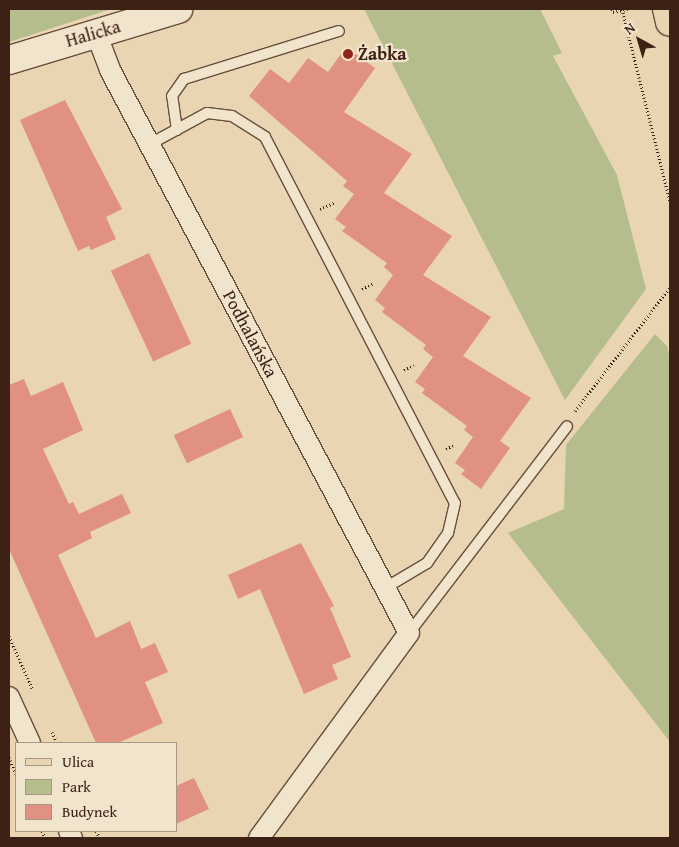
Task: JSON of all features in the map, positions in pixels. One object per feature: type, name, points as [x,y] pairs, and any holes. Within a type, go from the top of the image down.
[{"type":"main road","points":[[667,9],[670,22]]},
{"type":"street","name":"Halicka","points":[[9,60],[178,9]]},
{"type":"street","name":"Podhalańska","points":[[96,33],[110,70],[409,633]]},
{"type":"street","points":[[259,838],[409,633]]},
{"type":"street","points":[[9,697],[30,742]]},
{"type":"lane","points":[[177,130],[172,96],[184,79],[339,31]]},
{"type":"lane","points":[[150,144],[177,130],[196,116],[221,113],[246,123],[265,138],[455,503],[448,533],[420,570],[385,588]]},
{"type":"lane","points":[[409,633],[567,426]]},
{"type":"path","points":[[612,9],[628,9]]},
{"type":"path","points":[[622,10],[670,201]]},
{"type":"path","points":[[567,426],[670,288]]},
{"type":"path","points":[[9,757],[15,772]]},
{"type":"green space","points":[[9,9],[111,9],[9,42]]},
{"type":"green space","points":[[364,9],[540,9],[562,53],[553,56],[617,175],[646,289],[565,400]]},
{"type":"green space","points":[[655,334],[667,346],[670,358],[670,742],[508,533],[564,509],[566,445]]},
{"type":"building","points":[[346,47],[375,68],[344,112],[412,154],[384,193],[452,236],[423,275],[491,317],[463,356],[531,398],[500,441],[510,448],[481,489],[461,474],[465,470],[455,463],[473,437],[464,430],[467,426],[422,393],[425,389],[415,382],[433,357],[423,349],[426,345],[382,312],[385,308],[375,300],[393,275],[384,267],[387,263],[342,231],[346,227],[335,219],[354,194],[343,186],[347,181],[249,96],[270,69],[289,83],[308,58],[328,72]]},
{"type":"building","points":[[65,100],[122,209],[106,217],[116,239],[91,250],[89,246],[78,251],[20,120]]},
{"type":"building","points":[[149,253],[191,344],[153,361],[111,271]]},
{"type":"building","points":[[24,379],[31,396],[63,382],[83,430],[43,449],[69,504],[73,502],[79,514],[122,494],[131,513],[90,532],[92,538],[58,555],[96,638],[130,621],[141,649],[155,643],[168,672],[145,682],[163,723],[120,742],[96,742],[9,549],[9,385]]},
{"type":"building","points":[[230,409],[243,437],[187,463],[174,435]]},
{"type":"building","points":[[301,543],[334,606],[330,608],[351,657],[332,665],[338,679],[304,694],[260,589],[238,599],[228,575]]},
{"type":"building","points":[[194,778],[209,809],[178,823],[178,785]]},
{"type":"place","name":"Żabka","points":[[348,54]]}]
